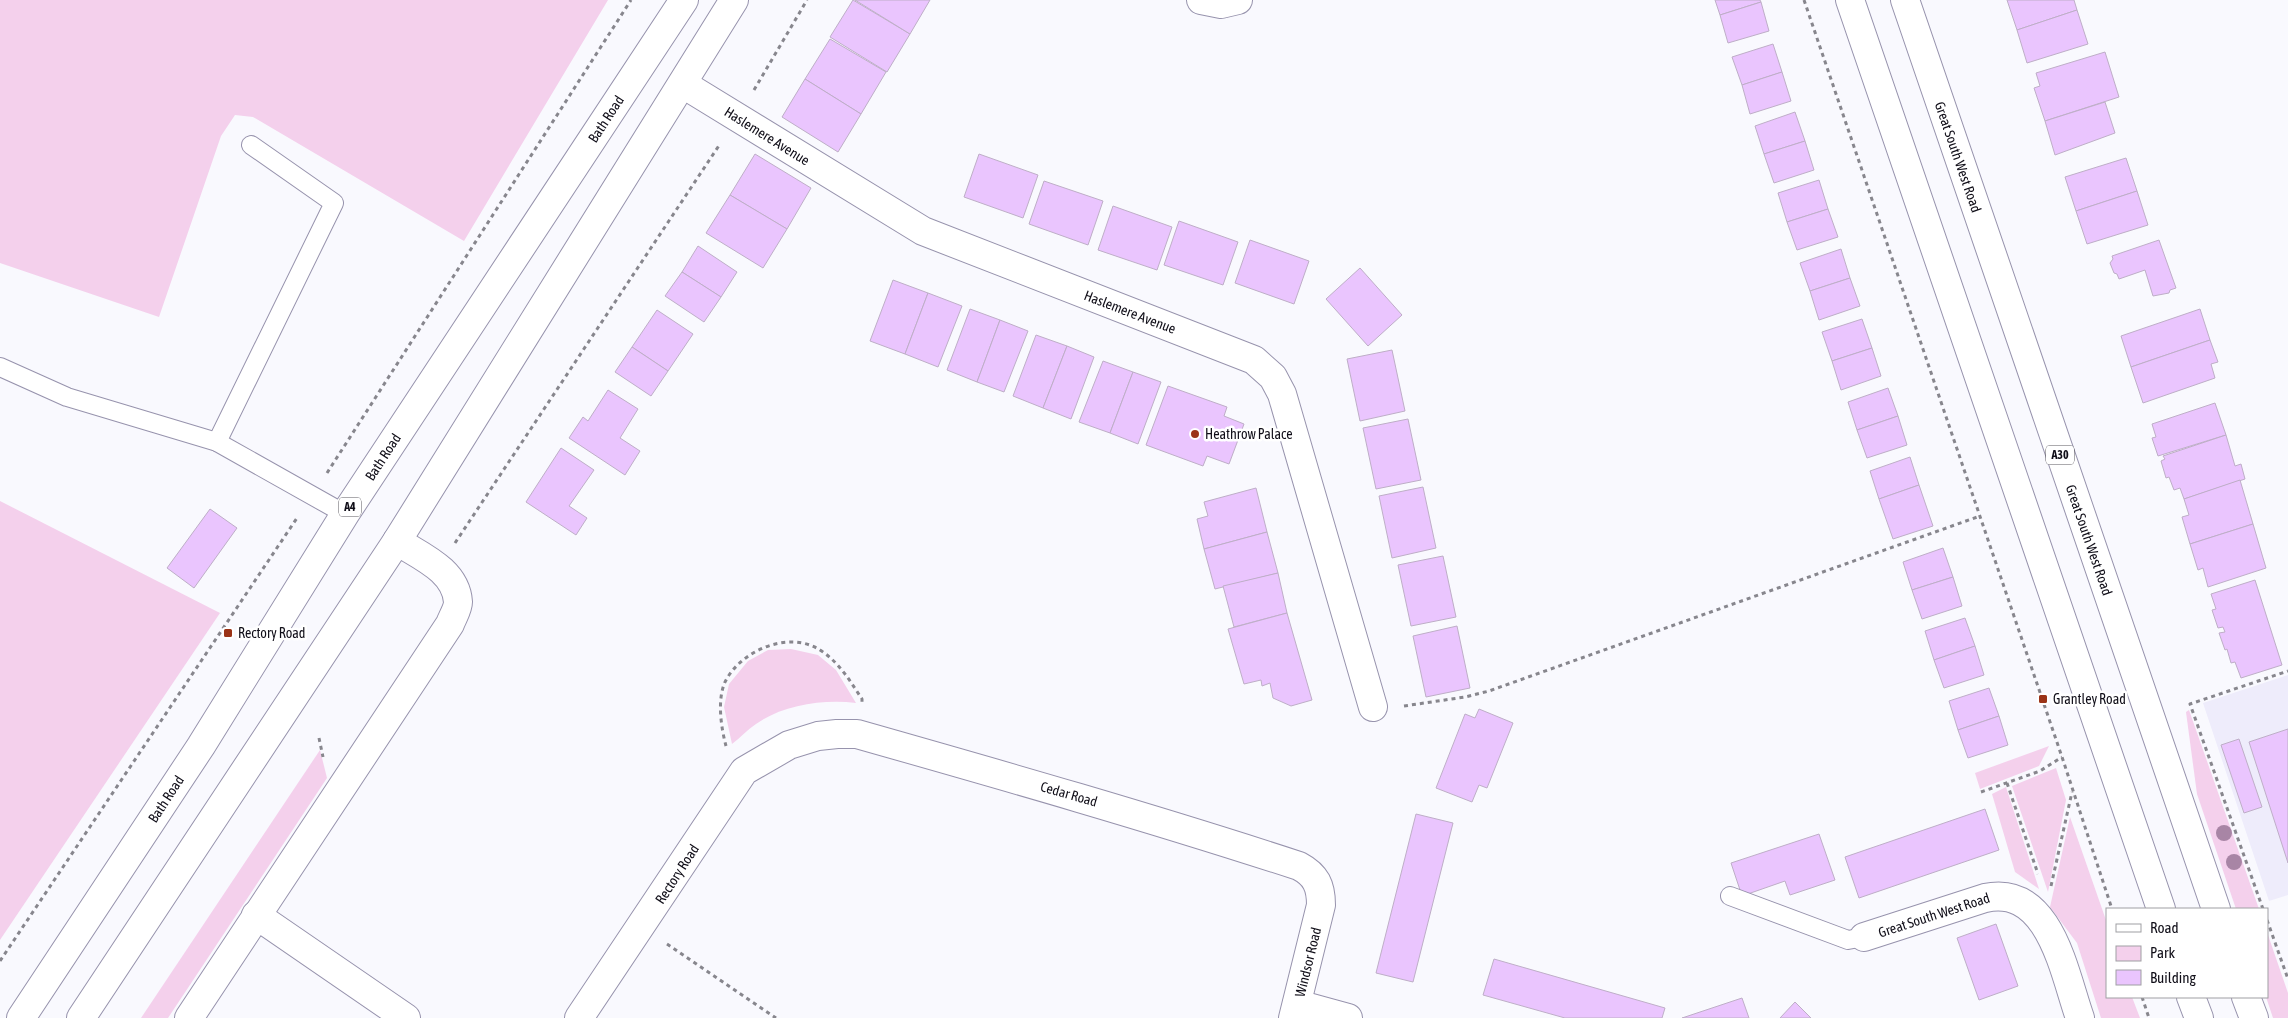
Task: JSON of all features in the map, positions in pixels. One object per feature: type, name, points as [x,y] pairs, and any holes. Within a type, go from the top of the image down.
[{"type":"main road","name":"Bath Road","points":[[21,1018],[254,664],[345,514],[684,0]]},
{"type":"main road","points":[[81,1018],[397,541],[734,0]]},
{"type":"main road","points":[[1201,0],[1221,4],[1238,0]]},
{"type":"main road","points":[[1850,0],[2161,908]]},
{"type":"main road","name":"Great South West Road","points":[[1905,0],[2216,908]]},
{"type":"main road","name":"Haslemere Avenue","points":[[682,84],[923,231],[1254,360],[1274,377],[1282,394],[1373,707]]},
{"type":"main road","points":[[189,1018],[450,624],[458,604],[452,582],[439,567],[397,541]]},
{"type":"main road","name":"Cedar Road","points":[[789,745],[818,736],[857,734],[1167,823],[1299,866],[1308,871],[1317,880],[1322,905]]},
{"type":"main road","name":"Rectory Road","points":[[579,1018],[642,927],[744,771],[789,745]]},
{"type":"main road","name":"Great South West Road","points":[[1864,938],[1997,895],[2044,909],[2080,1018]]},
{"type":"main road","name":"Windsor Road","points":[[1295,1011],[1322,905]]},
{"type":"main road","points":[[256,915],[406,1018]]},
{"type":"main road","points":[[2191,998],[2199,1018]]},
{"type":"main road","points":[[2246,998],[2254,1018]]},
{"type":"main road","points":[[1295,1011],[1348,1018]]},
{"type":"lane","points":[[218,442],[334,203],[251,145]]},
{"type":"lane","points":[[0,367],[67,397],[218,442],[345,514]]},
{"type":"lane","points":[[1730,896],[1848,940],[1864,938]]},
{"type":"path","points":[[439,567],[737,118],[807,0]]},
{"type":"path","points":[[1804,0],[2112,908]]},
{"type":"path","points":[[1373,707],[1411,706],[1489,691],[1980,516]]},
{"type":"path","points":[[744,771],[725,745],[720,709],[725,682],[746,657],[764,646],[794,642],[802,644],[819,649],[841,668],[862,699],[857,734]]},
{"type":"path","points":[[2263,908],[2190,704],[2288,671]]},
{"type":"path","points":[[1981,792],[2040,771],[2062,757]]},
{"type":"path","points":[[2007,783],[2044,909]]},
{"type":"path","points":[[2044,909],[2072,791]]},
{"type":"path","points":[[2268,923],[2288,979]]},
{"type":"path","points":[[642,927],[776,1018]]},
{"type":"path","points":[[2142,998],[2149,1018]]},
{"type":"shaded area","points":[[2288,675],[2288,895],[2269,901],[2203,703]]},
{"type":"green space","points":[[0,0],[608,0],[464,241],[253,117],[235,115],[221,136],[159,317],[0,263]]},
{"type":"green space","points":[[0,501],[220,613],[0,940]]},
{"type":"green space","points":[[791,649],[818,655],[836,670],[856,703],[817,703],[778,712],[756,724],[732,744],[724,707],[729,684],[748,661],[768,650]]},
{"type":"green space","points":[[2189,710],[2259,908],[2236,908],[2197,794],[2186,712]]},
{"type":"green space","points":[[2049,746],[2039,766],[1980,789],[1975,773]]},
{"type":"green space","points":[[320,750],[327,778],[168,1018],[141,1018]]},
{"type":"green space","points":[[2056,768],[2066,800],[2048,892],[2012,786]]},
{"type":"green space","points":[[2006,787],[2039,889],[2015,872],[1992,794]]},
{"type":"green space","points":[[2070,817],[2106,920],[2106,998],[2132,998],[2140,1018],[2101,1018],[2077,943],[2050,907]]},
{"type":"green space","points":[[2268,935],[2288,993],[2288,1018],[2273,1018],[2266,998],[2268,998]]},
{"type":"building","points":[[853,0],[910,34],[887,72],[830,37]]},
{"type":"building","points":[[855,0],[930,0],[910,34]]},
{"type":"building","points":[[1715,0],[1760,0],[1761,2],[1720,15]]},
{"type":"building","points":[[2007,0],[2074,0],[2077,10],[2017,30]]},
{"type":"building","points":[[1761,2],[1769,31],[1728,43],[1720,15]]},
{"type":"building","points":[[2077,10],[2088,44],[2027,63],[2017,30]]},
{"type":"building","points":[[830,39],[886,72],[861,114],[805,79]]},
{"type":"building","points":[[1773,44],[1782,72],[1742,85],[1732,57]]},
{"type":"building","points":[[2105,52],[2119,97],[2045,121],[2034,88],[2040,86],[2036,73]]},
{"type":"building","points":[[1782,72],[1791,101],[1750,114],[1742,85]]},
{"type":"building","points":[[805,79],[861,114],[838,152],[782,117]]},
{"type":"building","points":[[2105,102],[2115,133],[2055,155],[2045,121]]},
{"type":"building","points":[[1795,112],[1805,141],[1764,154],[1755,126]]},
{"type":"building","points":[[1805,141],[1814,170],[1774,183],[1764,154]]},
{"type":"building","points":[[755,154],[811,188],[787,229],[730,195]]},
{"type":"building","points":[[979,154],[1038,175],[1023,218],[964,197]]},
{"type":"building","points":[[2126,158],[2137,191],[2076,211],[2065,177]]},
{"type":"building","points":[[1819,180],[1828,209],[1787,222],[1778,193]]},
{"type":"building","points":[[1044,181],[1103,201],[1088,245],[1029,224]]},
{"type":"building","points":[[2137,191],[2148,225],[2087,244],[2076,211]]},
{"type":"building","points":[[730,195],[787,229],[763,268],[706,233]]},
{"type":"building","points":[[1113,206],[1172,227],[1157,270],[1098,250]]},
{"type":"building","points":[[1828,209],[1838,237],[1797,250],[1787,222]]},
{"type":"building","points":[[1179,221],[1238,242],[1223,285],[1164,265]]},
{"type":"building","points":[[1250,240],[1309,261],[1294,304],[1235,283]]},
{"type":"building","points":[[2159,240],[2176,288],[2170,290],[2169,293],[2153,296],[2145,270],[2119,279],[2110,263],[2113,259],[2112,256]]},
{"type":"building","points":[[698,246],[737,272],[721,297],[682,272]]},
{"type":"building","points":[[1841,249],[1850,278],[1810,291],[1800,263]]},
{"type":"building","points":[[1360,268],[1402,315],[1368,346],[1326,299]]},
{"type":"building","points":[[682,272],[721,297],[704,322],[665,296]]},
{"type":"building","points":[[1850,278],[1860,306],[1819,320],[1810,291]]},
{"type":"building","points":[[893,280],[928,293],[905,354],[870,341]]},
{"type":"building","points":[[928,293],[962,306],[938,367],[905,354]]},
{"type":"building","points":[[970,309],[1000,320],[977,382],[947,370]]},
{"type":"building","points":[[2200,309],[2210,340],[2131,367],[2121,336]]},
{"type":"building","points":[[657,310],[693,334],[668,371],[632,347]]},
{"type":"building","points":[[1862,319],[1872,348],[1832,361],[1822,332]]},
{"type":"building","points":[[1000,320],[1028,331],[1004,392],[977,382]]},
{"type":"building","points":[[1036,335],[1067,346],[1043,408],[1013,396]]},
{"type":"building","points":[[2210,340],[2218,362],[2211,364],[2215,378],[2143,403],[2131,367]]},
{"type":"building","points":[[1067,346],[1094,357],[1071,419],[1043,408]]},
{"type":"building","points":[[632,347],[668,371],[651,396],[615,372]]},
{"type":"building","points":[[1872,348],[1881,376],[1841,390],[1832,361]]},
{"type":"building","points":[[1392,350],[1405,411],[1360,421],[1347,359]]},
{"type":"building","points":[[1103,361],[1133,372],[1110,433],[1079,422]]},
{"type":"building","points":[[1133,372],[1161,382],[1138,444],[1110,433]]},
{"type":"building","name":"Heathrow Palace","points":[[1168,386],[1227,407],[1224,416],[1244,424],[1229,464],[1207,456],[1203,466],[1146,445]]},
{"type":"building","points":[[1888,388],[1898,416],[1857,430],[1848,402]]},
{"type":"building","points":[[608,390],[638,409],[620,438],[640,451],[625,475],[569,438],[583,417],[588,421]]},
{"type":"building","points":[[2215,403],[2226,435],[2158,456],[2152,438],[2156,437],[2152,424]]},
{"type":"building","points":[[1898,416],[1907,445],[1867,458],[1857,430]]},
{"type":"building","points":[[1408,419],[1421,480],[1376,489],[1363,428]]},
{"type":"building","points":[[2226,435],[2235,466],[2241,464],[2245,479],[2184,499],[2180,488],[2174,490],[2169,477],[2166,478],[2161,461],[2165,459],[2163,456]]},
{"type":"building","points":[[561,448],[594,470],[569,506],[587,518],[576,535],[526,502]]},
{"type":"building","points":[[1910,457],[1919,485],[1879,499],[1870,471]]},
{"type":"building","points":[[2240,480],[2253,524],[2190,544],[2182,517],[2189,515],[2184,499]]},
{"type":"building","points":[[1919,485],[1933,526],[1893,539],[1879,499]]},
{"type":"building","points":[[1423,487],[1436,548],[1392,558],[1379,496]]},
{"type":"building","points":[[1256,488],[1267,532],[1204,549],[1197,519],[1208,516],[1204,502]]},
{"type":"building","points":[[210,509],[237,528],[194,588],[167,568]]},
{"type":"building","points":[[2253,524],[2266,568],[2208,587],[2203,568],[2198,570],[2190,544]]},
{"type":"building","points":[[1267,532],[1278,573],[1215,589],[1204,549]]},
{"type":"building","points":[[1943,548],[1953,577],[1912,590],[1903,562]]},
{"type":"building","points":[[1443,556],[1456,617],[1411,626],[1398,565]]},
{"type":"building","points":[[1278,573],[1287,613],[1234,627],[1223,586]]},
{"type":"building","points":[[1953,577],[1962,606],[1922,619],[1912,590]]},
{"type":"building","points":[[2255,580],[2282,665],[2241,678],[2235,662],[2231,663],[2227,649],[2225,650],[2219,633],[2225,632],[2223,627],[2218,628],[2212,610],[2216,609],[2211,594]]},
{"type":"building","points":[[1287,613],[1312,700],[1291,706],[1273,698],[1270,683],[1262,686],[1261,680],[1244,684],[1228,629]]},
{"type":"building","points":[[1965,618],[1975,646],[1934,660],[1925,631]]},
{"type":"building","points":[[1457,626],[1470,688],[1426,697],[1413,636]]},
{"type":"building","points":[[1975,646],[1984,675],[1944,688],[1934,660]]},
{"type":"building","points":[[1989,688],[1999,716],[1958,730],[1949,701]]},
{"type":"building","points":[[1479,709],[1513,723],[1487,788],[1479,785],[1472,802],[1436,788],[1465,714],[1475,718]]},
{"type":"building","points":[[1999,716],[2008,745],[1968,758],[1958,730]]},
{"type":"building","points":[[2288,729],[2288,863],[2249,742]]},
{"type":"building","points":[[2239,739],[2262,807],[2244,813],[2221,745]]},
{"type":"building","points":[[1985,809],[1999,850],[1859,898],[1845,857]]},
{"type":"building","points":[[1416,814],[1453,823],[1413,982],[1376,973]]},
{"type":"building","points":[[1819,834],[1835,880],[1790,895],[1785,881],[1742,896],[1731,863]]},
{"type":"building","points":[[1996,924],[2018,986],[1979,1000],[1957,938]]},
{"type":"building","points":[[1494,959],[1665,1008],[1662,1018],[1565,1018],[1483,995]]},
{"type":"building","points":[[1742,998],[1749,1018],[1682,1018]]},
{"type":"building","points":[[1795,1002],[1811,1018],[1780,1018]]},
{"type":"place","name":"Heathrow Palace","points":[[1195,434]]},
{"type":"place","name":"Rectory Road","points":[[228,633]]},
{"type":"place","name":"Grantley Road","points":[[2043,699]]}]
